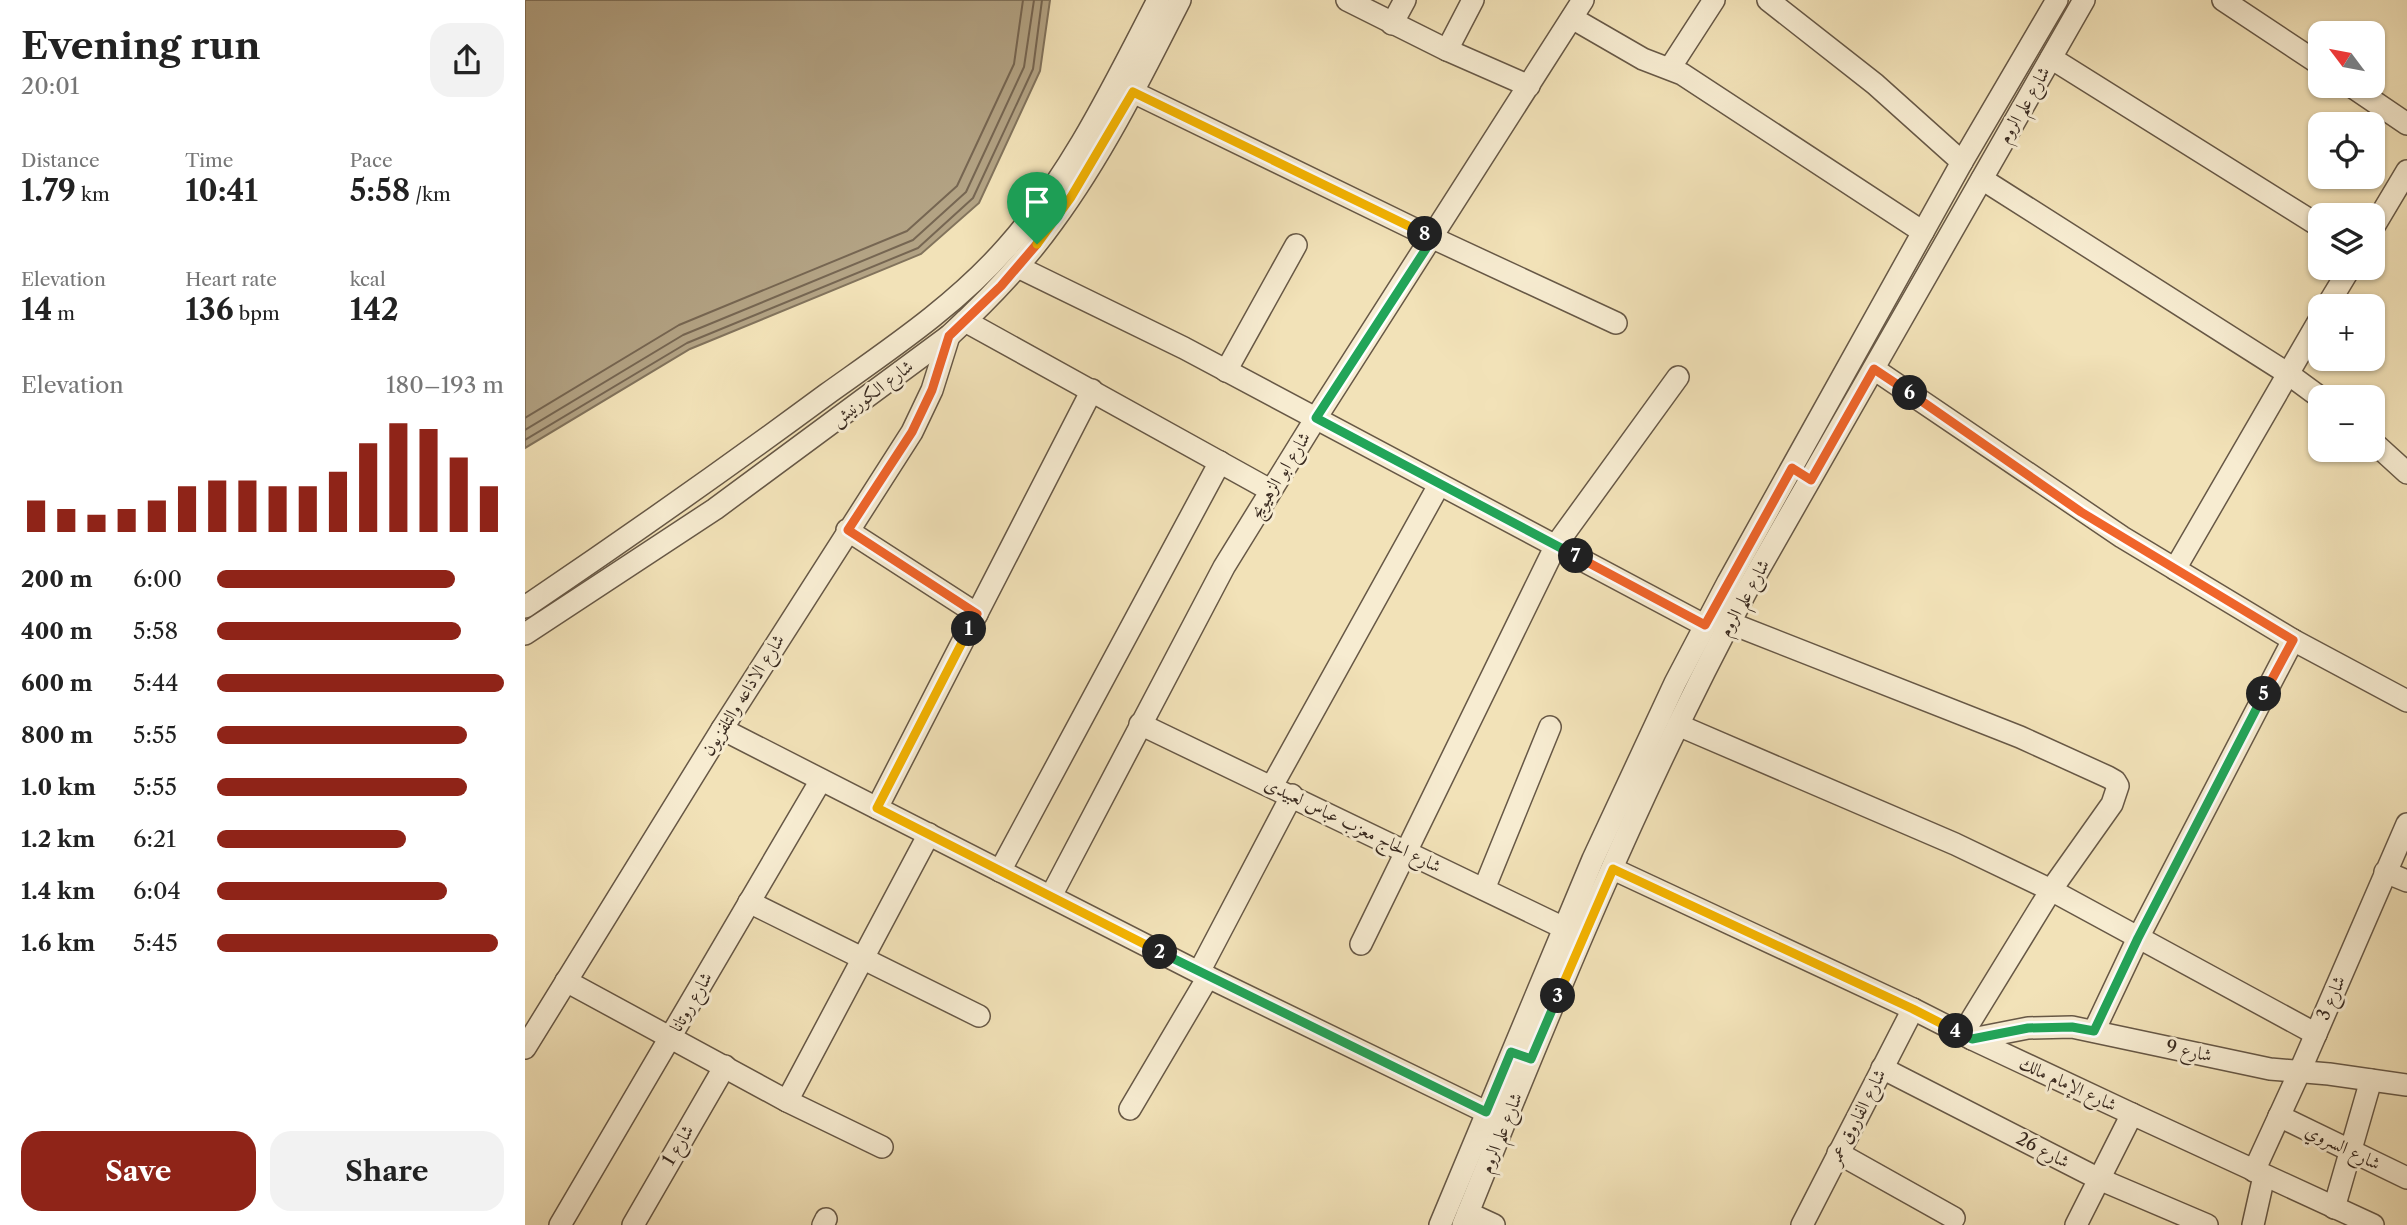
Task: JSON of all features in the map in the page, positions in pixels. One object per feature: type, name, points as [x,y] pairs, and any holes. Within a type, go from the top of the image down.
[{"type":"street","name":"شارع الكورنيش","points":[[525,607],[704,485],[927,322],[989,267],[1041,204],[1115,83],[1158,0]]},
{"type":"street","name":"شارع الكورنيش","points":[[525,634],[715,509],[945,339],[965,321],[1018,267],[1071,197],[1133,92],[1181,0]]},
{"type":"street","points":[[1347,0],[1447,50],[1529,86]]},
{"type":"street","points":[[1392,24],[1405,0]]},
{"type":"street","points":[[1447,50],[1473,0]]},
{"type":"street","name":"شارع ابو الزهيويج","points":[[1051,896],[1224,567],[1583,0]]},
{"type":"street","points":[[1670,68],[1714,0]]},
{"type":"street","points":[[1767,0],[1875,84],[1962,162]]},
{"type":"street","name":"شارع علم الروم","points":[[1466,1219],[1564,928],[1647,741],[1705,625],[1962,162],[2057,0]]},
{"type":"street","name":"شارع علم الروم","points":[[1440,1225],[1486,1112],[1521,1056],[1613,869],[1678,725],[1730,623],[2084,0]]},
{"type":"street","points":[[2223,0],[2308,56]]},
{"type":"street","points":[[1572,19],[1643,59],[1682,74],[1923,232]]},
{"type":"street","points":[[2051,58],[2308,219]]},
{"type":"street","points":[[1133,92],[1433,238],[1616,323]]},
{"type":"street","points":[[2369,98],[2407,124]]},
{"type":"street","points":[[2385,208],[2407,171]]},
{"type":"street","points":[[1982,179],[2308,388]]},
{"type":"street","points":[[1226,371],[1296,245]]},
{"type":"street","points":[[1018,267],[1173,342],[1705,625]]},
{"type":"street","points":[[965,321],[1271,490]]},
{"type":"street","points":[[927,322],[945,339]]},
{"type":"street","points":[[2175,569],[2308,338]]},
{"type":"street","name":"شارع الاذاعه والتلفزيون","points":[[525,1048],[722,729],[912,432],[932,390],[945,339]]},
{"type":"street","points":[[1874,369],[2081,512],[2293,640],[2407,701]]},
{"type":"street","points":[[1361,944],[1556,545],[1678,377]]},
{"type":"street","points":[[877,808],[1092,390]]},
{"type":"street","points":[[2385,453],[2407,472]]},
{"type":"street","points":[[1000,871],[1220,462]]},
{"type":"street","points":[[1792,468],[1811,480]]},
{"type":"street","points":[[1272,786],[1439,485]]},
{"type":"street","points":[[848,530],[977,614]]},
{"type":"street","points":[[1730,623],[2020,737],[2115,781],[2118,786],[2112,804],[2051,890],[1967,1037]]},
{"type":"street","points":[[2094,1031],[2138,938],[2293,640]]},
{"type":"street","name":"شارع الحاج معزب عباس لعبيدى","points":[[1140,724],[1564,928]]},
{"type":"street","points":[[1678,725],[1944,839],[2051,890],[2316,1034]]},
{"type":"street","points":[[1484,889],[1550,727]]},
{"type":"street","points":[[722,729],[1203,975],[1486,1112]]},
{"type":"street","name":"شارع روتانا","points":[[560,1225],[821,780]]},
{"type":"street","points":[[1130,1109],[1203,975],[1292,796]]},
{"type":"street","name":"شارع 3","points":[[2253,1225],[2259,1173],[2279,1116],[2407,824]]},
{"type":"street","points":[[787,1101],[929,834]]},
{"type":"street","name":"شارع الإمام مالك","points":[[1613,869],[2131,1114],[2373,1225]]},
{"type":"street","points":[[2385,872],[2407,881]]},
{"type":"street","points":[[749,902],[979,1016]]},
{"type":"street","points":[[566,981],[787,1101],[882,1147]]},
{"type":"street","name":"شارع الفاروق عمر","points":[[1802,1225],[1913,1009]]},
{"type":"street","name":"شارع 9","points":[[1967,1037],[2028,1028],[2072,1027],[2270,1069],[2407,1085]]},
{"type":"street","name":"شارع 1","points":[[633,1225],[725,1066]]},
{"type":"street","name":"شارع 26","points":[[1882,1068],[2099,1179],[2207,1225]]},
{"type":"street","points":[[2334,1208],[2371,1080]]},
{"type":"street","points":[[2076,1225],[2131,1114]]},
{"type":"street","name":"شارع السروي","points":[[2279,1116],[2407,1178]]},
{"type":"street","points":[[1837,1153],[1957,1223]]},
{"type":"street","points":[[1466,1219],[1494,1225]]},
{"type":"water","points":[[525,0],[1050,0],[1040,71],[979,203],[921,254],[690,349],[525,448]]},
{"type":"route","points":[[1133,92],[1433,238],[1316,418],[1705,625],[1792,468],[1811,480],[1874,369],[2081,512],[2293,640],[2138,938],[2094,1031],[2050,1026],[1972,1039],[1613,869],[1531,1059],[1511,1052],[1486,1112],[1208,977],[877,808],[977,614],[848,530],[912,432],[932,390],[949,336],[1001,286],[1037,244],[1071,197],[1133,92]]}]
